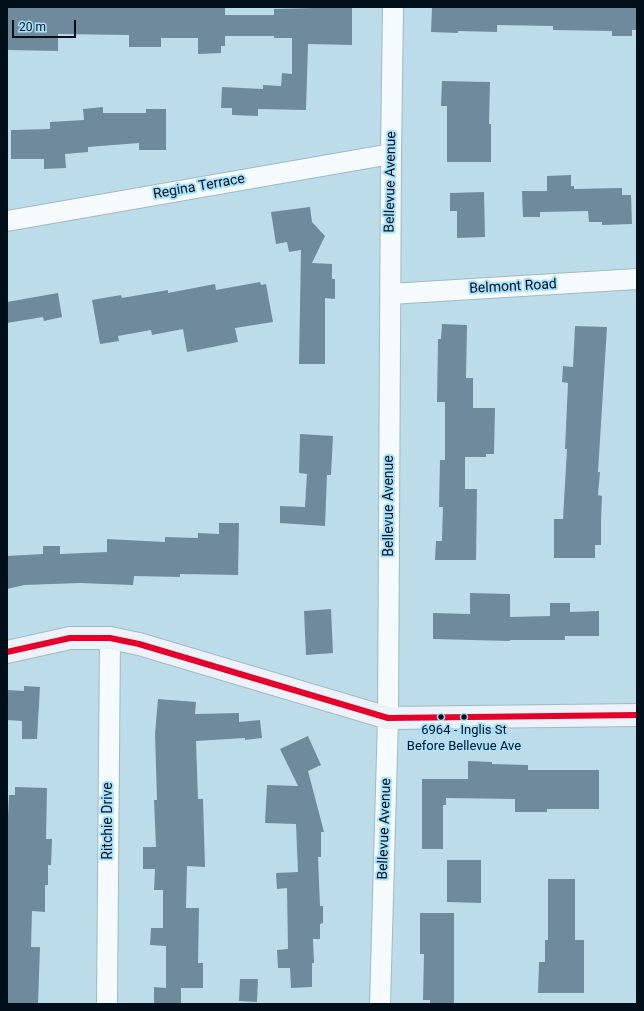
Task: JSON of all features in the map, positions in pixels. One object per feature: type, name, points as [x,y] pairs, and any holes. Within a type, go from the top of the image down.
[{"type":"street","name":"Bellevue Avenue","points":[[380,1004],[388,718],[393,7]]},
{"type":"street","name":"Regina Terrace","points":[[7,221],[391,154]]},
{"type":"street","name":"Belmont Road","points":[[390,294],[637,279]]},
{"type":"street","points":[[7,652],[70,638],[110,638],[139,644],[388,718],[637,715]]},
{"type":"street","name":"Ritchie Drive","points":[[107,1004],[110,638]]},
{"type":"building","points":[[7,7],[225,7],[225,15],[274,15],[274,9],[352,7],[352,45],[308,44],[306,110],[258,109],[258,116],[232,115],[232,108],[221,108],[222,87],[263,89],[263,85],[281,86],[282,73],[292,74],[292,38],[274,38],[274,36],[225,36],[225,46],[221,46],[221,53],[198,54],[198,38],[161,38],[161,47],[129,47],[129,35],[58,34],[58,51],[7,50]]},
{"type":"building","points":[[432,7],[637,7],[637,30],[632,30],[632,36],[612,36],[612,31],[553,30],[553,26],[497,25],[497,32],[431,32]]},
{"type":"building","points":[[442,81],[490,82],[489,124],[491,124],[491,162],[447,162],[447,106],[441,106]]},
{"type":"building","points":[[103,107],[103,113],[146,113],[146,109],[166,109],[166,150],[139,150],[139,143],[88,147],[88,152],[65,154],[66,168],[44,169],[44,159],[11,159],[11,130],[50,129],[50,122],[84,120],[83,109]]},
{"type":"building","points":[[571,175],[571,186],[574,186],[574,189],[622,188],[622,195],[631,195],[632,224],[602,225],[602,222],[589,222],[588,211],[540,212],[540,217],[523,217],[522,191],[547,191],[547,176]]},
{"type":"building","points":[[484,192],[485,237],[457,238],[457,211],[450,211],[450,193]]},
{"type":"building","points":[[310,207],[312,222],[325,236],[312,263],[332,264],[332,279],[335,279],[335,299],[325,298],[325,364],[299,364],[301,250],[289,252],[287,242],[276,244],[271,212]]},
{"type":"building","points":[[260,282],[261,285],[266,284],[273,322],[235,328],[238,342],[187,352],[183,329],[152,335],[151,330],[118,336],[119,341],[100,344],[92,300],[121,295],[122,298],[168,290],[168,293],[215,284],[216,290]]},
{"type":"building","points":[[58,293],[62,317],[44,321],[43,317],[7,323],[7,302]]},
{"type":"building","points":[[442,324],[467,325],[466,378],[473,378],[473,408],[495,408],[494,454],[486,454],[486,457],[465,457],[465,489],[477,489],[476,560],[435,560],[436,541],[442,541],[443,507],[439,507],[440,460],[445,460],[445,402],[437,402],[438,339],[441,339]]},
{"type":"building","points":[[575,326],[607,327],[598,472],[600,472],[598,495],[602,496],[601,545],[595,545],[595,558],[554,558],[554,519],[563,519],[567,449],[565,449],[568,383],[562,382],[563,366],[573,367]]},
{"type":"building","points":[[300,434],[333,436],[331,475],[327,475],[325,526],[280,523],[280,506],[305,507],[307,474],[299,473]]},
{"type":"building","points":[[219,523],[239,523],[238,575],[180,574],[180,577],[134,576],[133,585],[80,583],[24,585],[7,589],[7,556],[43,554],[43,546],[60,546],[60,554],[107,552],[107,539],[165,542],[165,537],[198,538],[198,533],[219,534]]},
{"type":"building","points":[[470,593],[510,594],[510,617],[550,616],[550,603],[570,603],[570,612],[599,611],[599,636],[565,636],[565,640],[510,641],[433,639],[433,613],[470,614]]},
{"type":"building","points":[[331,609],[333,653],[306,655],[304,611]]},
{"type":"building","points":[[24,686],[40,687],[37,739],[22,739],[22,721],[7,720],[7,690],[24,691]]},
{"type":"building","points":[[158,699],[196,702],[195,714],[239,713],[239,722],[260,720],[262,738],[245,740],[245,738],[196,741],[198,799],[203,799],[205,867],[187,866],[186,908],[199,908],[198,963],[203,963],[203,988],[181,988],[181,1004],[154,1004],[154,987],[166,988],[166,946],[150,945],[151,928],[163,928],[163,890],[154,890],[155,869],[143,869],[143,847],[156,847],[154,800],[157,800],[155,734]]},
{"type":"building","points":[[308,736],[321,765],[308,771],[324,832],[321,832],[321,857],[318,857],[320,906],[323,906],[323,923],[320,924],[320,939],[313,939],[314,963],[312,963],[312,987],[291,988],[290,968],[278,968],[277,950],[288,949],[287,888],[277,889],[276,873],[298,872],[296,824],[265,823],[267,785],[298,786],[280,749]]},
{"type":"building","points":[[468,761],[492,762],[492,764],[528,765],[528,770],[599,770],[599,809],[547,809],[547,812],[515,812],[515,799],[446,798],[446,805],[443,805],[443,849],[422,849],[422,779],[468,779]]},
{"type":"building","points":[[15,787],[47,788],[46,839],[52,839],[51,865],[48,865],[48,885],[45,885],[45,912],[32,911],[31,947],[40,947],[38,1004],[7,1004],[7,838],[9,795],[15,795]]},
{"type":"building","points":[[447,860],[481,860],[481,903],[447,902]]},
{"type":"building","points":[[548,879],[575,879],[575,940],[584,940],[584,993],[538,993],[539,962],[545,962],[545,940],[548,940]]},
{"type":"building","points":[[420,913],[454,913],[454,1004],[430,1004],[430,1000],[423,1000],[424,954],[420,954]]},
{"type":"building","points":[[240,979],[258,979],[257,1002],[239,1001]]},
{"type":"transit line","points":[[7,652],[70,638],[110,638],[139,644],[388,718],[637,715]]},
{"type":"place","name":"6964 - Inglis St Before Bellevue Ave","points":[[464,717]]}]
